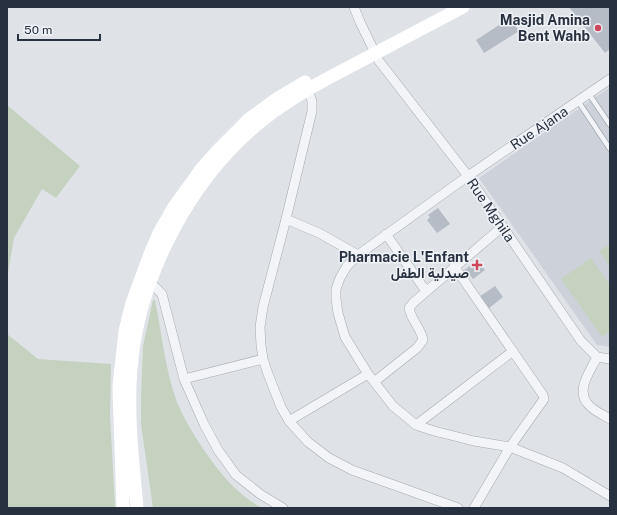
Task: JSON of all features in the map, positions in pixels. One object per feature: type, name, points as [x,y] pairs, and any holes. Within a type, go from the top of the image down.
[{"type":"main road","points":[[138,508],[133,465],[130,412],[130,370],[137,326],[150,282],[157,262],[176,224],[203,183],[238,142],[259,123],[308,90],[447,7]]},
{"type":"main road","points":[[123,508],[119,387],[125,331],[141,276],[160,233],[174,207],[202,168],[233,134],[266,106],[289,91],[464,7]]},
{"type":"street","name":"Rue Mghila","points":[[354,7],[379,61],[468,176],[581,342],[597,357]]},
{"type":"street","name":"Rue Ajana","points":[[416,425],[393,406],[368,374],[344,337],[336,299],[336,289],[340,278],[347,266],[358,255],[386,234],[610,79]]},
{"type":"street","points":[[308,90],[312,101],[312,111],[263,307],[260,326],[263,359],[281,407],[289,421],[308,442],[329,458],[352,470],[458,508]]},
{"type":"street","points":[[286,219],[319,233],[358,255]]},
{"type":"street","points":[[374,382],[417,348],[423,340],[422,334],[410,316],[409,308],[426,290],[502,227]]},
{"type":"street","points":[[386,234],[426,290]]},
{"type":"street","points":[[454,266],[543,393],[544,398],[510,447],[474,508]]},
{"type":"street","points":[[150,282],[162,294],[184,379],[204,424],[218,450],[236,475],[260,494],[283,508]]},
{"type":"street","points":[[416,425],[513,351]]},
{"type":"street","points":[[610,359],[597,357],[583,384],[583,392],[587,403],[610,419]]},
{"type":"street","points":[[184,379],[263,359]]},
{"type":"street","points":[[289,421],[368,374]]},
{"type":"street","points":[[416,425],[474,441],[510,447],[563,468],[610,496]]},
{"type":"lane","points":[[589,94],[610,125]]},
{"type":"lane","points":[[578,101],[610,149]]},
{"type":"shaded area","points":[[610,87],[610,347],[597,345],[479,178]]},
{"type":"green space","points":[[7,105],[80,166],[56,198],[42,189],[14,238],[7,279]]},
{"type":"green space","points":[[610,244],[610,267],[599,251]]},
{"type":"green space","points":[[591,258],[610,285],[610,332],[602,337],[561,279]]},
{"type":"green space","points":[[153,300],[155,300],[169,377],[177,402],[184,417],[201,446],[222,474],[240,493],[262,508],[153,508],[141,424],[141,396],[143,346]]},
{"type":"green space","points":[[7,334],[38,359],[111,364],[110,415],[115,508],[7,508]]},
{"type":"building","name":"Masjid Amina Bent Wahb","points":[[569,7],[610,7],[610,49],[605,53]]},
{"type":"building","points":[[510,18],[519,31],[484,53],[476,40]]},
{"type":"building","points":[[438,208],[450,224],[437,233],[427,220],[430,217],[428,215]]},
{"type":"building","points":[[478,260],[485,270],[473,279],[470,275],[467,277],[463,271]]},
{"type":"building","points":[[495,286],[503,297],[488,309],[479,297]]},
{"type":"place","name":"Masjid Amina Bent Wahb","points":[[598,28]]},
{"type":"place","name":"Pharmacie L'Enfant صيدلية الطفل","points":[[477,265]]}]
